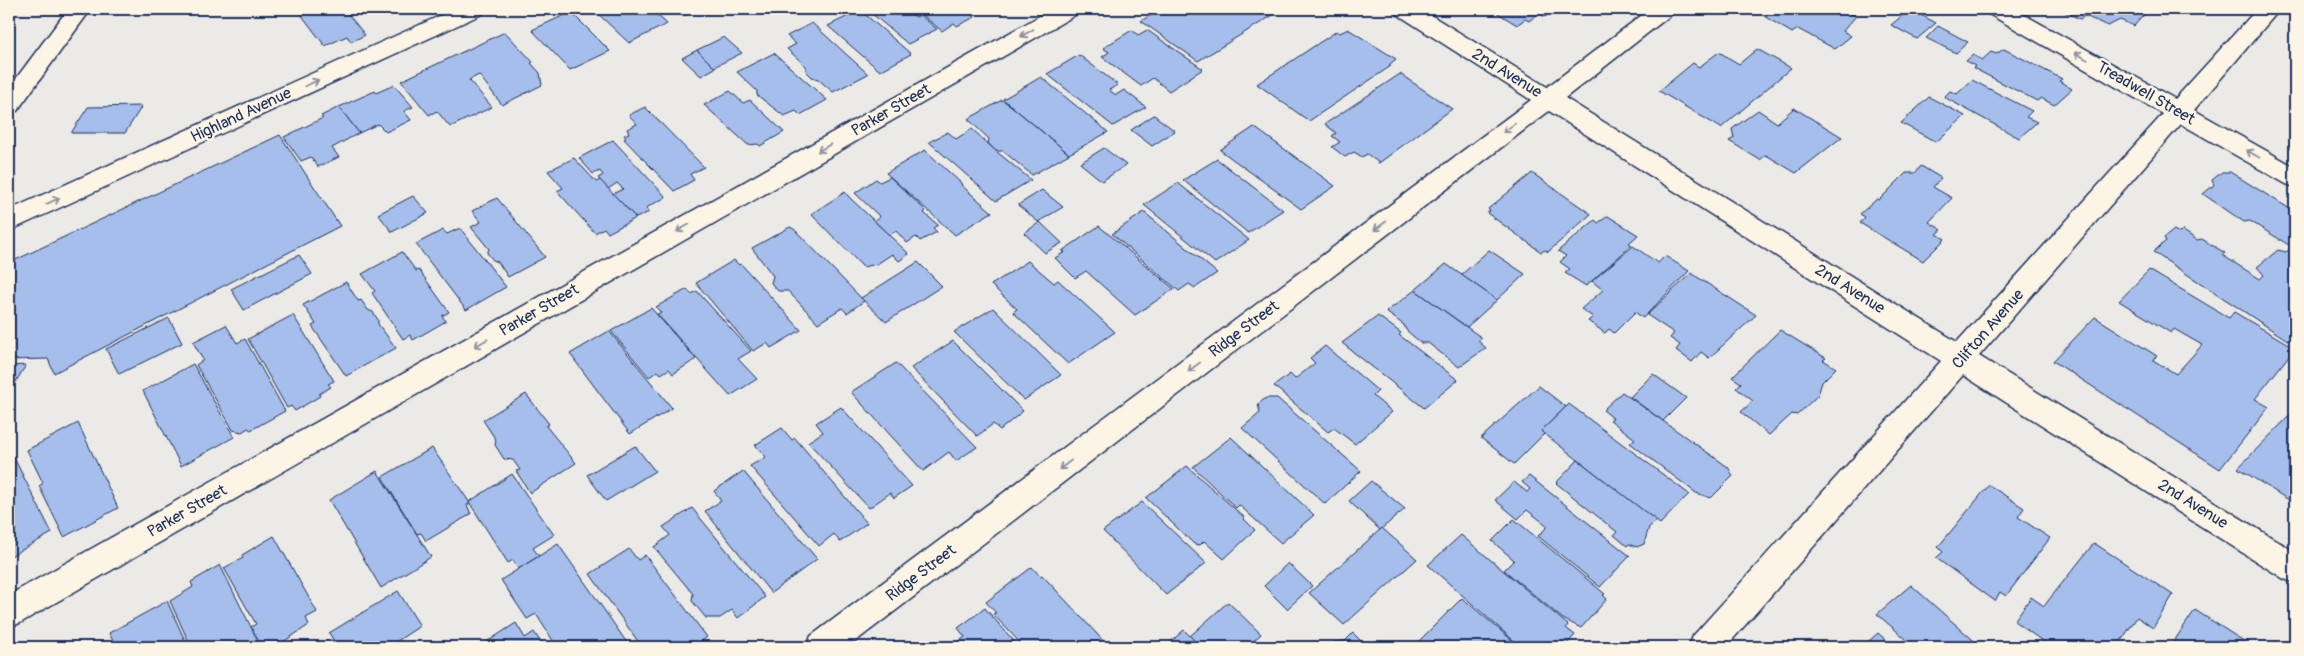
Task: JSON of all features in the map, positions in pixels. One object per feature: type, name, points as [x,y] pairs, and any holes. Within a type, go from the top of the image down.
[{"type":"street","points":[[9,105],[80,9]]},
{"type":"street","name":"Highland Avenue","points":[[9,221],[474,9]]},
{"type":"street","name":"Parker Street","points":[[9,612],[1069,9]]},
{"type":"street","name":"2nd Avenue","points":[[1405,9],[2295,569]]},
{"type":"street","name":"Ridge Street","points":[[824,647],[1548,99],[1664,9]]},
{"type":"street","name":"Treadwell Street","points":[[1997,9],[2295,178]]},
{"type":"street","name":"Clifton Avenue","points":[[1705,647],[2269,9]]},
{"type":"building","points":[[297,9],[344,9],[365,35],[351,42],[347,36],[325,46]]},
{"type":"building","points":[[593,9],[651,9],[667,24],[629,43]]},
{"type":"building","points":[[676,9],[698,9],[683,16]]},
{"type":"building","points":[[876,9],[912,9],[917,13],[913,15],[916,17],[920,15],[937,29],[908,44],[871,13]]},
{"type":"building","points":[[915,9],[965,9],[975,17],[957,26],[954,23],[942,31]]},
{"type":"building","points":[[1161,9],[1283,9],[1198,61],[1141,21]]},
{"type":"building","points":[[1500,9],[1555,9],[1545,17],[1539,13],[1529,21],[1525,19],[1517,25],[1496,12]]},
{"type":"building","points":[[1769,9],[1841,9],[1856,16],[1843,31],[1851,36],[1835,49],[1798,29],[1792,33],[1764,16],[1772,11]]},
{"type":"building","points":[[1910,9],[1936,23],[1917,39],[1891,25]]},
{"type":"building","points":[[2058,9],[2149,9],[2134,26],[2120,20],[2108,26],[2085,16],[2080,19]]},
{"type":"building","points":[[860,10],[911,54],[880,71],[828,26]]},
{"type":"building","points":[[571,12],[610,51],[570,70],[532,30]]},
{"type":"building","points":[[812,23],[868,74],[833,92],[818,79],[812,77],[806,71],[806,66],[787,49],[796,44],[787,36]]},
{"type":"building","points":[[1938,26],[1968,42],[1956,53],[1926,38]]},
{"type":"building","points":[[1348,29],[1396,59],[1389,65],[1391,66],[1309,121],[1257,84],[1337,31],[1340,33]]},
{"type":"building","points":[[1132,30],[1138,35],[1147,30],[1203,69],[1169,91],[1153,78],[1141,86],[1102,57],[1109,52],[1103,48]]},
{"type":"building","points":[[505,32],[533,62],[531,63],[540,73],[542,85],[502,105],[479,75],[469,80],[492,107],[450,127],[437,111],[429,115],[401,81]]},
{"type":"building","points":[[724,37],[742,53],[714,67],[697,50]]},
{"type":"building","points":[[1757,49],[1791,68],[1721,128],[1659,91],[1693,63],[1699,67],[1719,52],[1739,64]]},
{"type":"building","points":[[2004,49],[2062,79],[2059,81],[2072,89],[2054,105],[2041,98],[2037,101],[1973,68],[1975,66],[1966,61],[1973,55],[1982,60],[1991,52],[1996,54]]},
{"type":"building","points":[[697,50],[715,68],[701,76],[682,58]]},
{"type":"building","points":[[774,53],[827,100],[800,115],[796,111],[784,116],[757,95],[757,91],[737,72]]},
{"type":"building","points":[[1079,55],[1118,85],[1109,90],[1116,95],[1124,90],[1146,107],[1113,126],[1047,74]]},
{"type":"building","points":[[1400,74],[1452,109],[1379,163],[1367,154],[1362,157],[1354,152],[1345,157],[1332,147],[1340,142],[1332,136],[1336,133],[1325,124]]},
{"type":"building","points":[[1041,77],[1108,132],[1069,154],[1003,99]]},
{"type":"building","points":[[1972,80],[2032,111],[2026,117],[2037,122],[2019,138],[1944,97],[1950,91],[1957,94]]},
{"type":"building","points":[[394,85],[413,107],[404,111],[411,120],[386,132],[378,124],[359,133],[339,107]]},
{"type":"building","points":[[730,91],[743,103],[750,100],[784,132],[760,146],[758,144],[748,145],[704,105]]},
{"type":"building","points":[[1929,97],[1965,116],[1936,142],[1901,123]]},
{"type":"building","points":[[1002,100],[1069,154],[1032,175],[1003,151],[996,151],[988,143],[989,139],[968,119]]},
{"type":"building","points":[[142,106],[125,133],[71,133],[88,107]]},
{"type":"building","points":[[339,107],[359,133],[332,148],[339,157],[318,167],[311,157],[301,161],[284,137],[323,118],[321,116]]},
{"type":"building","points":[[645,107],[704,167],[690,174],[694,180],[674,191],[624,139],[626,138],[624,135],[629,133],[627,129],[637,124],[629,115]]},
{"type":"building","points":[[1794,108],[1842,137],[1796,173],[1766,155],[1760,160],[1729,141],[1734,138],[1732,129],[1758,110],[1777,123]]},
{"type":"building","points":[[1154,115],[1175,131],[1152,146],[1131,130]]},
{"type":"building","points":[[1254,127],[1335,186],[1301,209],[1220,150]]},
{"type":"building","points":[[972,129],[1031,180],[996,201],[929,142],[948,132],[956,139]]},
{"type":"building","points":[[280,135],[340,226],[54,373],[48,359],[9,360],[9,263]]},
{"type":"building","points":[[613,140],[666,197],[646,208],[649,212],[636,218],[613,194],[623,189],[617,183],[608,189],[598,178],[603,175],[600,171],[593,174],[579,158]]},
{"type":"building","points":[[1104,148],[1126,165],[1102,181],[1080,163]]},
{"type":"building","points":[[925,150],[992,212],[955,235],[886,173]]},
{"type":"building","points":[[574,158],[596,182],[600,180],[636,218],[608,233],[604,228],[595,233],[557,191],[563,188],[548,171]]},
{"type":"building","points":[[1217,159],[1283,210],[1248,233],[1183,180]]},
{"type":"building","points":[[1921,166],[1941,178],[1933,187],[1952,198],[1929,222],[1942,230],[1937,234],[1945,239],[1923,261],[1860,223],[1865,217],[1860,214],[1877,199],[1879,200],[1906,173],[1915,173]]},
{"type":"building","points":[[2222,172],[2230,172],[2295,212],[2295,345],[2153,252],[2166,241],[2164,238],[2174,230],[2179,233],[2182,230],[2197,240],[2202,239],[2225,253],[2222,255],[2260,279],[2264,275],[2257,267],[2278,250],[2286,252],[2292,247],[2250,221],[2244,222],[2203,194],[2214,185],[2212,180]]},
{"type":"building","points":[[1532,173],[1591,214],[1548,252],[1545,250],[1541,252],[1487,213],[1490,211],[1488,209]]},
{"type":"building","points":[[890,177],[938,225],[933,228],[937,232],[920,241],[916,237],[907,243],[896,231],[889,235],[874,221],[880,217],[855,193],[876,179],[880,182]]},
{"type":"building","points":[[1178,183],[1249,240],[1215,263],[1144,205]]},
{"type":"building","points":[[1042,190],[1063,207],[1038,222],[1018,205]]},
{"type":"building","points":[[845,192],[909,254],[899,261],[892,254],[877,264],[863,267],[811,214]]},
{"type":"building","points":[[413,196],[428,213],[392,232],[378,214]]},
{"type":"building","points":[[497,198],[545,257],[508,277],[498,262],[493,260],[487,253],[489,249],[471,227],[481,222],[472,211]]},
{"type":"building","points":[[1144,212],[1217,273],[1195,288],[1189,284],[1179,291],[1112,234]]},
{"type":"building","points":[[1608,216],[1638,235],[1629,243],[1632,245],[1586,286],[1565,273],[1570,269],[1560,262],[1566,256],[1558,251],[1595,220],[1598,223]]},
{"type":"building","points":[[1040,222],[1062,243],[1045,253],[1024,233]]},
{"type":"building","points":[[1099,226],[1174,289],[1135,315],[1086,271],[1075,278],[1055,258],[1065,252],[1062,251]]},
{"type":"building","points":[[790,227],[864,301],[847,313],[842,308],[818,323],[788,291],[778,291],[771,283],[773,276],[752,248]]},
{"type":"building","points":[[460,228],[506,287],[466,310],[416,244],[443,230],[447,234]]},
{"type":"building","points":[[1633,246],[1658,263],[1665,256],[1689,271],[1643,318],[1635,312],[1614,333],[1609,329],[1605,333],[1588,321],[1593,317],[1581,309],[1603,290],[1592,281]]},
{"type":"building","points":[[1489,250],[1525,274],[1497,300],[1461,275]]},
{"type":"building","points":[[402,252],[416,271],[419,270],[449,312],[442,316],[446,321],[413,340],[410,335],[403,339],[372,293],[375,291],[362,274]]},
{"type":"building","points":[[299,255],[312,274],[244,310],[231,289]]},
{"type":"building","points":[[734,260],[739,265],[741,264],[801,330],[771,348],[767,343],[753,351],[696,283]]},
{"type":"building","points":[[1028,261],[1054,283],[1058,280],[1115,332],[1068,364],[1013,312],[1017,309],[991,285]]},
{"type":"building","points":[[918,262],[942,286],[886,322],[861,298]]},
{"type":"building","points":[[1446,264],[1497,300],[1467,327],[1415,290]]},
{"type":"building","points":[[2149,270],[2229,318],[2234,312],[2295,348],[2255,399],[2269,407],[2220,469],[2053,361],[2095,317],[2157,356],[2153,360],[2176,374],[2202,345],[2174,329],[2171,333],[2119,301]]},
{"type":"building","points":[[1691,273],[1756,315],[1709,358],[1701,352],[1692,362],[1676,350],[1680,345],[1670,338],[1674,333],[1647,315]]},
{"type":"building","points":[[346,282],[358,301],[361,300],[368,310],[373,312],[378,320],[378,324],[396,348],[346,376],[312,326],[316,324],[303,305]]},
{"type":"building","points":[[687,289],[691,294],[697,291],[751,351],[738,359],[757,379],[730,396],[657,314],[661,313],[656,307]]},
{"type":"building","points":[[1415,290],[1482,338],[1478,341],[1486,348],[1459,367],[1428,343],[1421,343],[1406,330],[1404,325],[1386,312]]},
{"type":"building","points":[[651,308],[696,359],[673,374],[669,369],[661,374],[658,371],[649,377],[611,331]]},
{"type":"building","points":[[993,308],[1061,375],[1024,400],[954,332]]},
{"type":"building","points":[[293,315],[334,381],[328,384],[331,387],[319,394],[320,396],[295,411],[291,406],[287,408],[248,339]]},
{"type":"building","points":[[1378,316],[1401,333],[1399,335],[1458,380],[1424,408],[1342,343]]},
{"type":"building","points":[[169,318],[182,343],[119,374],[106,349]]},
{"type":"building","points":[[226,325],[237,343],[245,339],[285,411],[251,430],[248,428],[242,432],[233,430],[196,365],[203,360],[193,342]]},
{"type":"building","points":[[1780,330],[1826,358],[1823,360],[1836,368],[1822,382],[1818,395],[1797,415],[1792,414],[1769,435],[1741,412],[1753,401],[1736,388],[1741,383],[1732,377]]},
{"type":"building","points":[[609,331],[672,408],[630,434],[570,354]]},
{"type":"building","points":[[953,341],[1023,411],[1000,430],[993,424],[977,436],[911,368]]},
{"type":"building","points":[[1325,346],[1378,391],[1373,396],[1392,412],[1355,444],[1334,428],[1328,432],[1274,386],[1290,374],[1295,379],[1315,363],[1310,358]]},
{"type":"building","points":[[896,363],[977,447],[956,461],[949,452],[923,471],[851,392]]},
{"type":"building","points":[[193,364],[234,437],[181,466],[143,391]]},
{"type":"building","points":[[26,365],[9,393],[9,366]]},
{"type":"building","points":[[1653,374],[1686,398],[1663,421],[1630,397]]},
{"type":"building","points":[[1539,386],[1566,407],[1541,431],[1544,434],[1514,464],[1481,438]]},
{"type":"building","points":[[1622,392],[1728,467],[1733,476],[1711,498],[1696,493],[1630,443],[1635,439],[1610,420],[1613,418],[1603,410]]},
{"type":"building","points":[[526,394],[549,424],[546,426],[576,463],[530,493],[516,471],[520,470],[513,460],[504,459],[495,445],[496,440],[483,420]]},
{"type":"building","points":[[1266,398],[1277,398],[1361,471],[1325,504],[1242,428],[1260,413],[1258,404]]},
{"type":"building","points":[[1569,404],[1689,494],[1660,524],[1541,431]]},
{"type":"building","points":[[841,407],[912,486],[894,498],[890,493],[869,508],[808,442],[823,432],[816,423]]},
{"type":"building","points":[[2295,410],[2295,504],[2238,468]]},
{"type":"building","points":[[78,423],[118,508],[64,537],[39,486],[43,483],[27,450]]},
{"type":"building","points":[[782,428],[792,440],[795,438],[867,523],[840,542],[834,534],[819,546],[750,466],[766,457],[755,445]]},
{"type":"building","points":[[1231,437],[1314,515],[1281,543],[1239,505],[1236,508],[1193,467]]},
{"type":"building","points":[[635,446],[655,471],[606,501],[587,475]]},
{"type":"building","points":[[432,448],[470,503],[467,505],[471,514],[426,541],[421,533],[417,534],[382,477]]},
{"type":"building","points":[[13,456],[52,533],[9,557],[9,458]]},
{"type":"building","points":[[1578,460],[1657,521],[1649,527],[1644,544],[1637,547],[1629,544],[1627,546],[1614,535],[1617,532],[1556,483]]},
{"type":"building","points":[[1187,466],[1245,518],[1255,530],[1224,559],[1204,541],[1200,545],[1194,544],[1146,498]]},
{"type":"building","points":[[377,471],[431,557],[381,588],[329,500]]},
{"type":"building","points":[[743,471],[817,559],[771,593],[705,511],[721,501],[714,491]]},
{"type":"building","points":[[512,474],[554,535],[533,548],[539,556],[518,569],[513,560],[508,563],[469,502]]},
{"type":"building","points":[[1529,476],[1630,556],[1600,587],[1538,536],[1548,526],[1527,510],[1518,519],[1495,500],[1514,482],[1527,492],[1530,489],[1522,482]]},
{"type":"building","points":[[1371,481],[1405,509],[1380,530],[1349,501]]},
{"type":"building","points":[[1989,485],[2024,508],[2018,517],[2050,538],[2006,596],[2000,592],[1995,601],[1936,558],[1943,552],[1938,547]]},
{"type":"building","points":[[1142,502],[1206,563],[1166,595],[1103,531]]},
{"type":"building","points":[[692,508],[765,597],[738,618],[732,610],[720,618],[706,618],[692,601],[693,594],[654,547],[670,535],[663,527]]},
{"type":"building","points":[[1514,519],[1605,594],[1603,595],[1607,599],[1581,628],[1563,619],[1504,570],[1514,560],[1492,541]]},
{"type":"building","points":[[1382,528],[1417,559],[1344,625],[1309,593]]},
{"type":"building","points":[[1461,535],[1568,625],[1566,628],[1575,635],[1564,647],[1521,647],[1428,565]]},
{"type":"building","points":[[274,536],[317,612],[306,618],[309,625],[280,644],[274,647],[261,647],[251,627],[256,624],[224,568],[243,558],[242,555]]},
{"type":"building","points":[[2094,543],[2173,595],[2153,628],[2137,617],[2117,647],[2068,647],[2065,644],[2063,647],[2051,647],[2014,621],[2031,597],[2044,606]]},
{"type":"building","points":[[558,544],[630,647],[557,647],[536,614],[527,619],[501,580]]},
{"type":"building","points":[[629,549],[638,560],[645,555],[707,637],[694,647],[642,647],[590,574]]},
{"type":"building","points":[[1288,563],[1312,586],[1287,609],[1264,586]]},
{"type":"building","points":[[220,565],[261,647],[191,647],[170,601],[193,587],[191,582]]},
{"type":"building","points":[[1032,567],[1040,576],[1042,575],[1109,647],[1024,647],[993,614],[996,613],[986,602]]},
{"type":"building","points":[[1911,585],[1981,647],[1915,647],[1877,614]]},
{"type":"building","points":[[398,591],[420,626],[388,647],[338,647],[329,633]]},
{"type":"building","points":[[1462,598],[1520,647],[1413,647]]},
{"type":"building","points":[[167,601],[188,647],[116,647],[109,633]]},
{"type":"building","points":[[1228,602],[1261,634],[1247,647],[1201,647],[1190,636]]},
{"type":"building","points":[[985,608],[1019,647],[951,647],[965,637],[958,628]]},
{"type":"building","points":[[2195,610],[2245,642],[2243,645],[2247,647],[2170,647]]},
{"type":"building","points":[[516,623],[525,638],[534,632],[544,647],[479,647]]},
{"type":"building","points":[[1184,630],[1201,647],[1165,647]]},
{"type":"building","points":[[1353,633],[1367,647],[1330,647],[1334,642],[1345,641]]},
{"type":"building","points":[[1878,633],[1894,647],[1862,647]]}]
